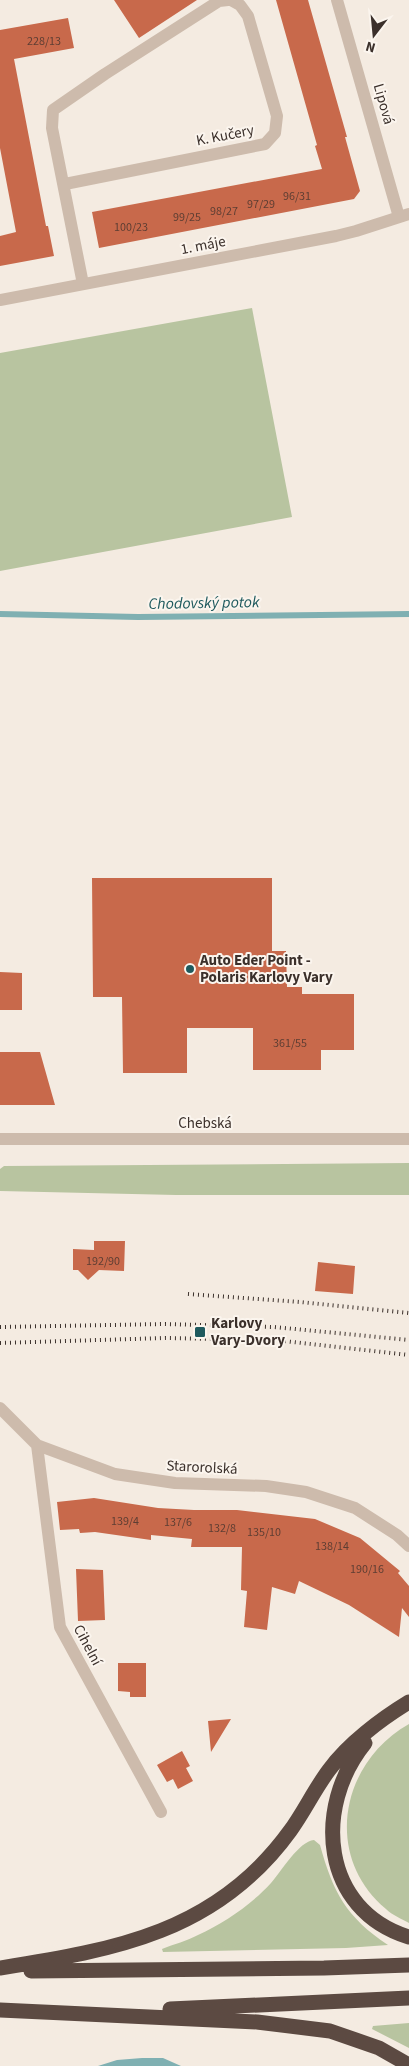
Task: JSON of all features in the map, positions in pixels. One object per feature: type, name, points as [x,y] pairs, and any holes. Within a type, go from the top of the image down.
[{"type":"highway","points":[[0,1969],[76,1956],[140,1940],[196,1916],[250,1877],[289,1832],[329,1770],[357,1738],[409,1702]]},
{"type":"highway","points":[[381,1722],[354,1755],[343,1778],[333,1811],[332,1844],[341,1875],[359,1904],[386,1927],[409,1937]]},
{"type":"highway","points":[[0,1969],[324,1968],[409,1965]]},
{"type":"highway","points":[[71,2012],[303,2004],[409,1998]]},
{"type":"highway","points":[[0,2010],[257,2022],[330,2031],[379,2048],[409,2065]]},
{"type":"street","name":"K. Kučery","points":[[64,184],[265,144],[275,133],[277,116],[248,16],[240,5],[230,0],[218,0],[53,110],[52,128],[83,284]]},
{"type":"street","name":"Lipová","points":[[337,0],[404,215]]},
{"type":"street","name":"1. máje","points":[[0,300],[336,236],[404,215]]},
{"type":"street","name":"Chebská","points":[[0,1139],[409,1139]]},
{"type":"street","name":"Starorolská","points":[[0,1408],[37,1445],[115,1474],[144,1480],[175,1483],[266,1486],[306,1492],[355,1508],[397,1535],[409,1546]]},
{"type":"street","name":"Cihelní","points":[[37,1445],[60,1627],[160,1812]]},
{"type":"green space","points":[[252,308],[292,517],[0,571],[0,353]]},
{"type":"green space","points":[[409,1163],[409,1195],[176,1195],[0,1191],[0,1169],[4,1166]]},
{"type":"green space","points":[[409,1724],[409,1923],[388,1911],[366,1887],[353,1863],[347,1837],[348,1811],[355,1786],[367,1762],[386,1741]]},
{"type":"green space","points":[[314,1840],[320,1845],[330,1877],[343,1902],[361,1924],[388,1945],[346,1948],[163,1952],[162,1949],[208,1930],[246,1906],[271,1883],[296,1851]]},
{"type":"green space","points":[[409,2023],[409,2048],[372,2029],[373,2026]]},
{"type":"water","points":[[163,2058],[181,2066],[98,2066],[117,2060]]},
{"type":"building","points":[[114,0],[197,0],[139,38]]},
{"type":"building","points":[[276,0],[308,0],[347,137],[345,137],[360,191],[354,199],[99,248],[92,212],[322,169]]},
{"type":"building","points":[[68,18],[74,48],[14,59],[46,226],[48,226],[54,256],[0,266],[0,236],[16,232],[0,148],[0,30]]},
{"type":"building","name":"Auto Eder Point - Polaris Karlovy Vary","points":[[92,878],[272,878],[272,951],[286,951],[287,987],[302,987],[302,994],[354,994],[354,1050],[321,1050],[321,1070],[253,1070],[253,1028],[187,1028],[187,1073],[123,1073],[122,997],[93,997]]},
{"type":"building","points":[[0,972],[22,973],[22,1010],[0,1010]]},
{"type":"building","points":[[0,1052],[40,1052],[55,1105],[0,1105]]},
{"type":"building","points":[[94,1241],[125,1241],[124,1271],[99,1270],[88,1280],[78,1270],[73,1270],[73,1249],[94,1250]]},
{"type":"building","points":[[318,1262],[355,1266],[353,1294],[315,1291]]},
{"type":"building","points":[[94,1498],[158,1508],[237,1510],[315,1519],[360,1538],[400,1571],[398,1573],[409,1586],[409,1617],[402,1608],[399,1637],[349,1605],[299,1581],[295,1594],[272,1587],[267,1630],[244,1627],[247,1591],[241,1590],[242,1547],[191,1547],[192,1539],[151,1535],[151,1540],[95,1532],[80,1533],[79,1529],[60,1530],[57,1502]]},
{"type":"building","points":[[76,1569],[103,1570],[105,1620],[78,1621]]},
{"type":"building","points":[[118,1663],[146,1663],[146,1697],[130,1697],[130,1692],[118,1691]]},
{"type":"building","points":[[231,1719],[211,1752],[208,1721]]},
{"type":"building","points":[[182,1751],[190,1766],[186,1768],[193,1781],[178,1789],[173,1779],[167,1782],[157,1765]]},
{"type":"waterway","name":"Chodovský potok","points":[[0,614],[138,617],[409,614]]},
{"type":"railway","points":[[188,1294],[300,1302],[409,1313]]},
{"type":"railway","points":[[0,1327],[165,1324],[274,1327],[409,1340]]},
{"type":"railway","points":[[0,1343],[165,1338],[275,1340],[409,1355]]},
{"type":"place","name":"Auto Eder Point - Polaris Karlovy Vary","points":[[190,969]]},
{"type":"place","name":"Karlovy Vary-Dvory","points":[[200,1332]]}]
